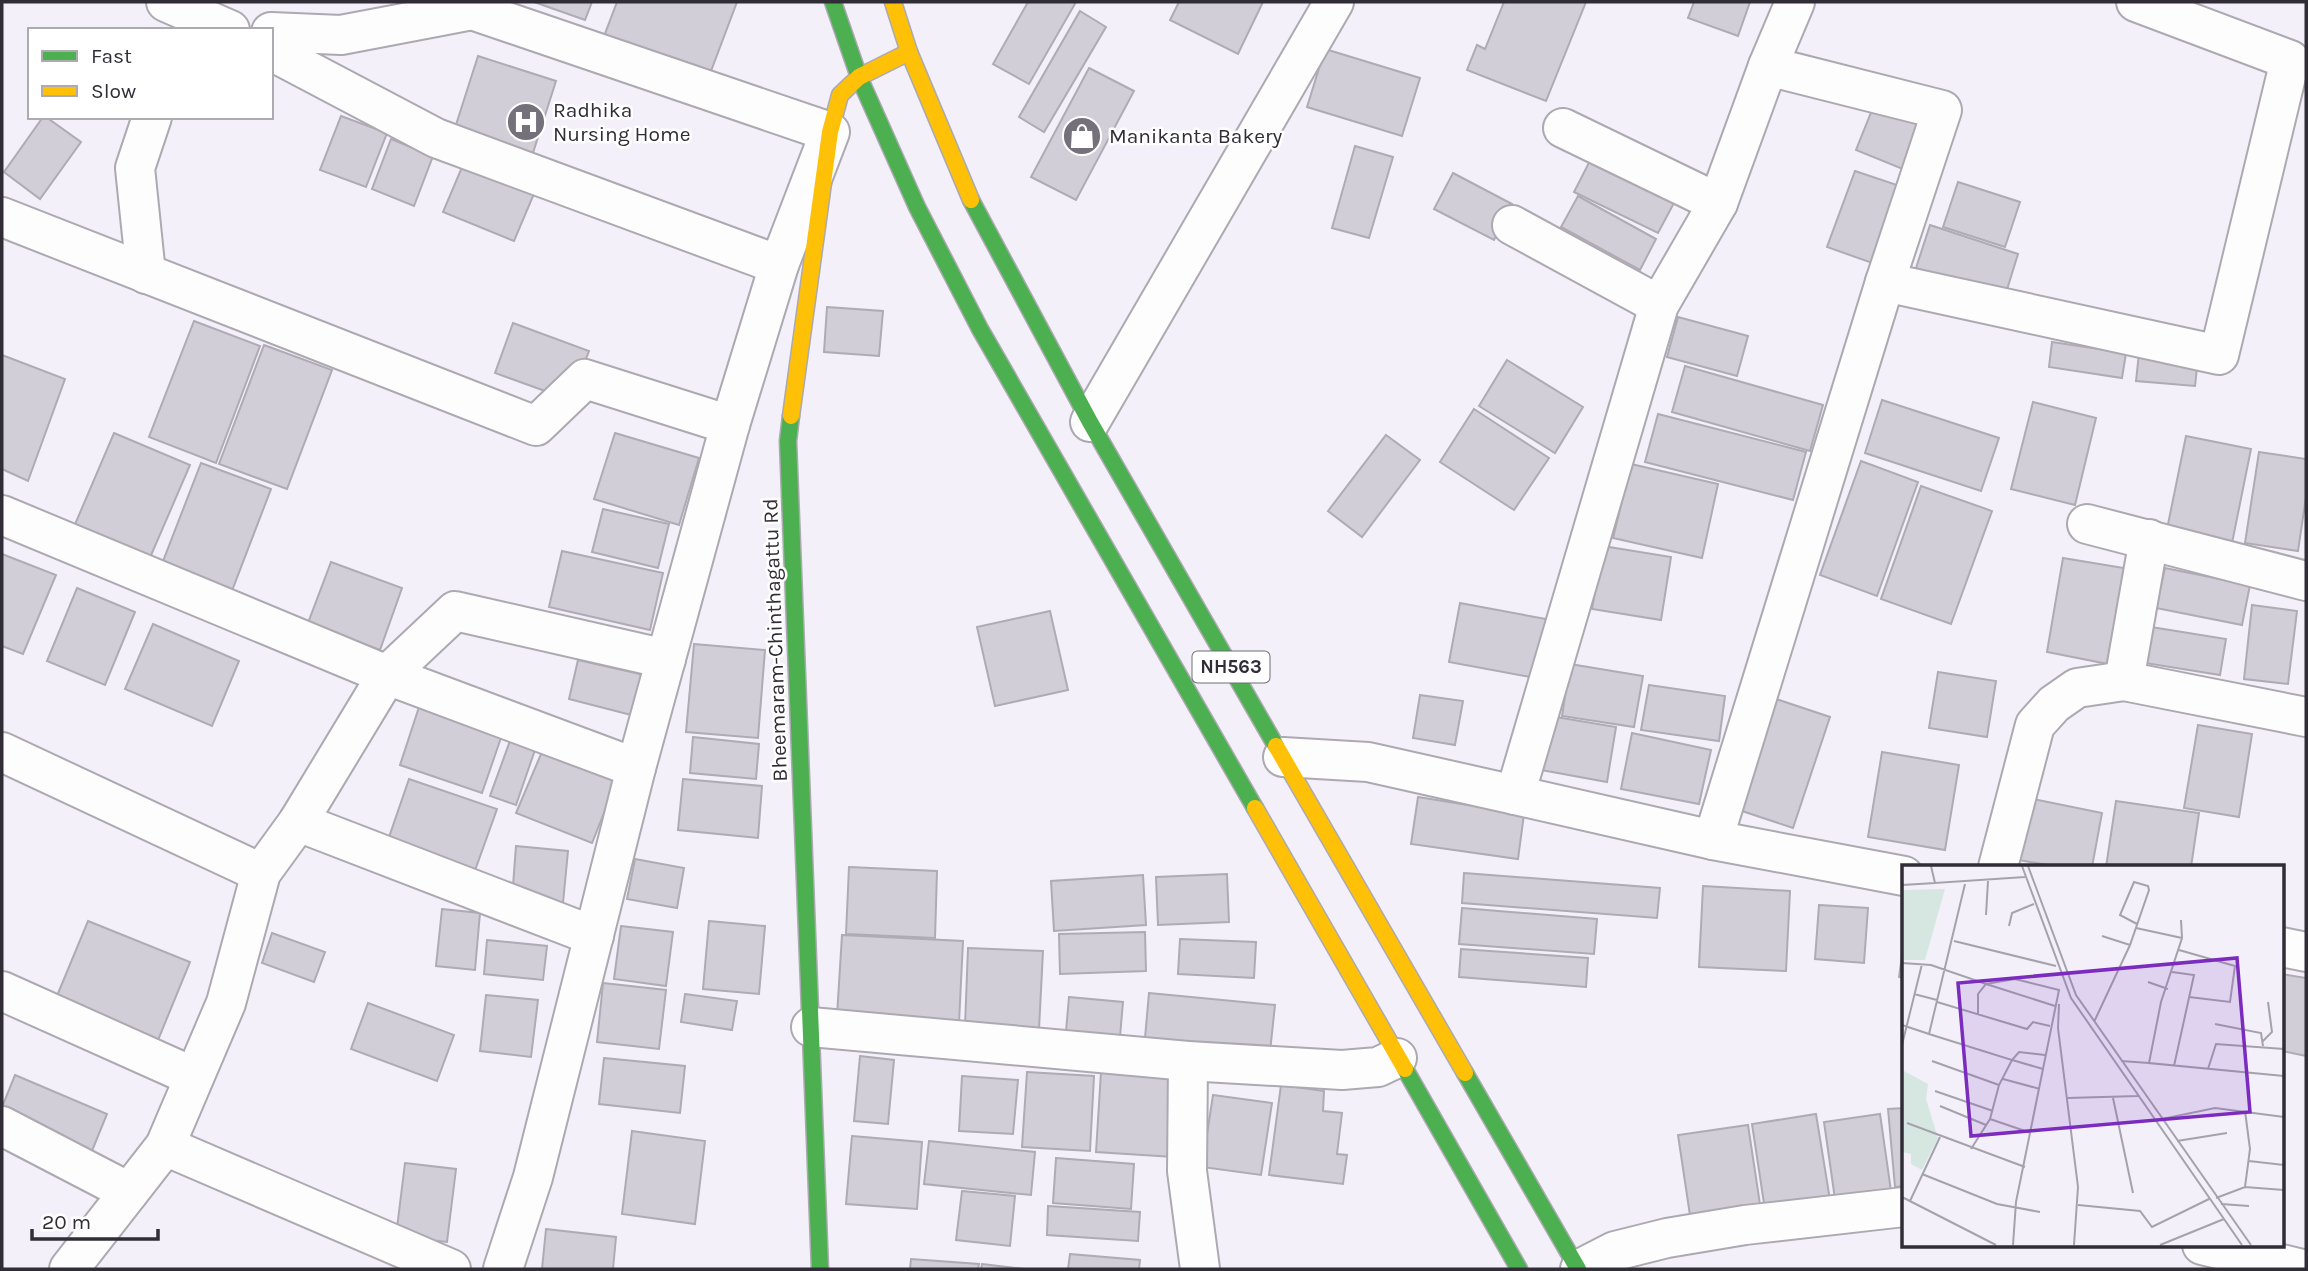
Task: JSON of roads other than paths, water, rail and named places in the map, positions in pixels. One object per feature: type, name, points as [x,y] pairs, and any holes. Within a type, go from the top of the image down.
[{"type":"main road","name":"NH563","points":[[833,2],[859,76],[917,207],[980,329],[1519,1269]]},
{"type":"main road","name":"NH563","points":[[893,2],[909,52],[965,189],[1090,422],[1579,1269]]},
{"type":"main road","name":"Bheemaram-Chinthagattu Rd","points":[[820,1269],[788,441],[830,132],[840,95],[859,76],[909,52]]},
{"type":"street","points":[[166,2],[225,28]]},
{"type":"street","points":[[1090,422],[1334,2]]},
{"type":"street","points":[[1515,795],[1658,305],[1718,203],[1768,66],[1795,2]]},
{"type":"street","points":[[1885,282],[2219,355],[2290,60],[2136,2]]},
{"type":"street","points":[[273,32],[341,35],[472,10],[830,132],[779,265],[730,425],[636,768],[533,1177],[503,1269]]},
{"type":"street","points":[[273,52],[436,138],[779,265]]},
{"type":"street","points":[[1713,840],[1885,282],[1942,110],[1768,66]]},
{"type":"street","points":[[146,274],[135,168],[151,119]]},
{"type":"street","points":[[1563,128],[1718,203]]},
{"type":"street","points":[[2,217],[536,426],[585,379],[730,425]]},
{"type":"street","points":[[1512,225],[1658,305]]},
{"type":"street","points":[[2,515],[387,675],[636,768]]},
{"type":"street","points":[[2087,524],[2306,581]]},
{"type":"street","points":[[2124,681],[2149,539]]},
{"type":"street","points":[[69,1269],[165,1146],[226,1003],[261,873],[298,822],[387,675],[455,611],[666,659]]},
{"type":"street","points":[[1999,865],[2035,725],[2054,704],[2077,688],[2124,681],[2306,717]]},
{"type":"street","points":[[2,752],[261,873]]},
{"type":"street","points":[[1283,757],[1368,762],[1713,840],[1902,876]]},
{"type":"street","points":[[298,822],[594,936]]},
{"type":"street","points":[[2284,947],[2306,952]]},
{"type":"street","points":[[2,991],[194,1077]]},
{"type":"street","points":[[811,1027],[1188,1061],[1342,1070],[1378,1067],[1397,1058]]},
{"type":"street","points":[[1188,1061],[1187,1171],[1199,1269]]},
{"type":"street","points":[[2,1126],[130,1192]]},
{"type":"street","points":[[165,1146],[451,1269]]},
{"type":"street","points":[[1579,1269],[1615,1251],[1667,1238],[1745,1225],[1902,1208]]},
{"type":"street","points":[[2205,1246],[2266,1265],[2302,1269]]},
{"type":"place","name":"Radhika Nursing Home","points":[[526,122]]},
{"type":"place","name":"Manikanta Bakery","points":[[1082,136]]}]
